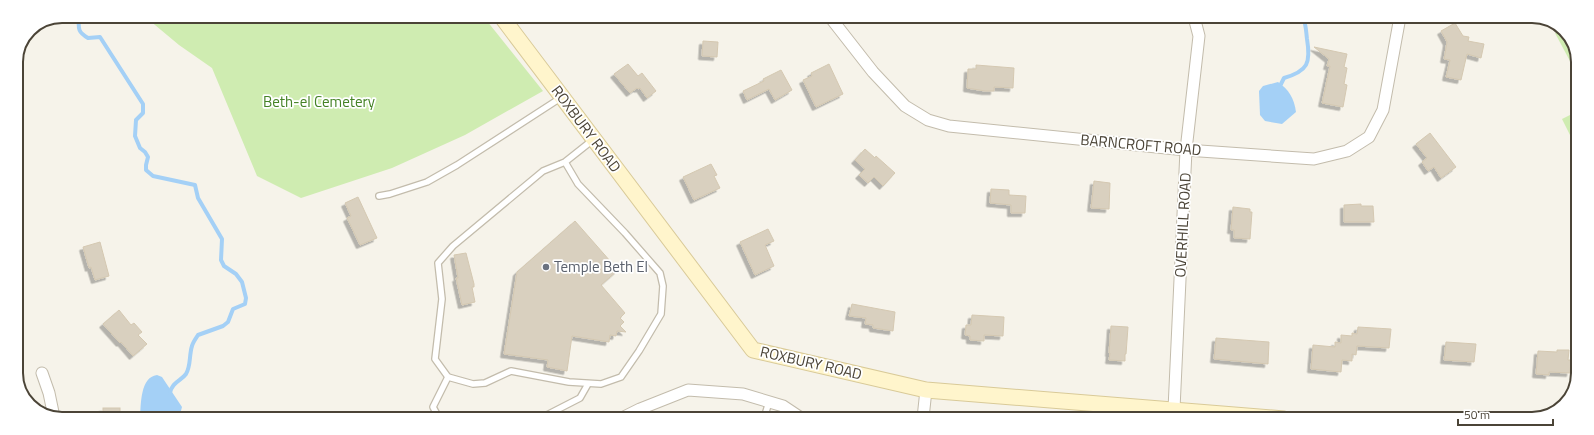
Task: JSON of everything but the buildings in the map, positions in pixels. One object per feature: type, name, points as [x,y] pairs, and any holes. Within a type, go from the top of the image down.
[{"type":"street","name":"ROXBURY ROAD","points":[[506,23],[753,350],[926,390],[1152,412]]},
{"type":"street","name":"BARNCROFT ROAD","points":[[835,23],[873,72],[906,106],[928,120],[949,126],[1186,150],[1314,159],[1347,150],[1369,137],[1383,110],[1399,23]]},
{"type":"street","name":"OVERHILL ROAD","points":[[1173,412],[1186,150],[1199,36],[1196,23]]},
{"type":"street","points":[[42,373],[49,393],[53,411]]},
{"type":"street","points":[[634,412],[688,390],[743,394],[783,406],[792,412]]},
{"type":"street","points":[[924,412],[926,390]]},
{"type":"lane","points":[[379,196],[427,182],[457,165],[562,97]]},
{"type":"lane","points":[[565,162],[578,184],[625,233],[660,273],[663,286],[661,314],[639,351],[621,377],[601,384],[569,382],[511,371],[485,383],[474,384],[448,377],[435,359],[442,299],[438,263],[453,246],[543,171],[565,162],[594,139]]},
{"type":"lane","points":[[436,412],[433,407],[448,377]]},
{"type":"lane","points":[[553,412],[580,398],[588,384]]},
{"type":"lane","points":[[766,412],[769,402]]},
{"type":"green space","name":"Beth-el Cemetery","points":[[153,23],[489,23],[543,91],[465,135],[392,168],[301,198],[257,176],[212,68],[179,45]]},
{"type":"green space","points":[[1557,32],[1566,42],[1571,63],[1555,33]]},
{"type":"green space","points":[[1571,114],[1571,137],[1562,119]]},
{"type":"water","points":[[1278,82],[1290,95],[1296,112],[1282,124],[1265,121],[1260,115],[1259,91],[1263,86]]},
{"type":"water","points":[[157,375],[162,377],[182,407],[181,412],[140,412],[142,392],[147,381],[151,377]]},
{"type":"waterway","points":[[79,23],[80,31],[88,38],[100,37],[143,104],[143,113],[136,120],[135,136],[140,148],[148,157],[146,170],[153,176],[195,185],[198,198],[222,239],[221,260],[224,266],[236,274],[242,282],[246,298],[245,304],[233,309],[228,322],[223,326],[198,335],[190,353],[188,371],[173,386],[170,393]]},
{"type":"waterway","points":[[1281,84],[1284,78],[1303,69],[1308,60],[1308,47],[1304,23]]},
{"type":"place","name":"Temple Beth El","points":[[546,267]]}]
